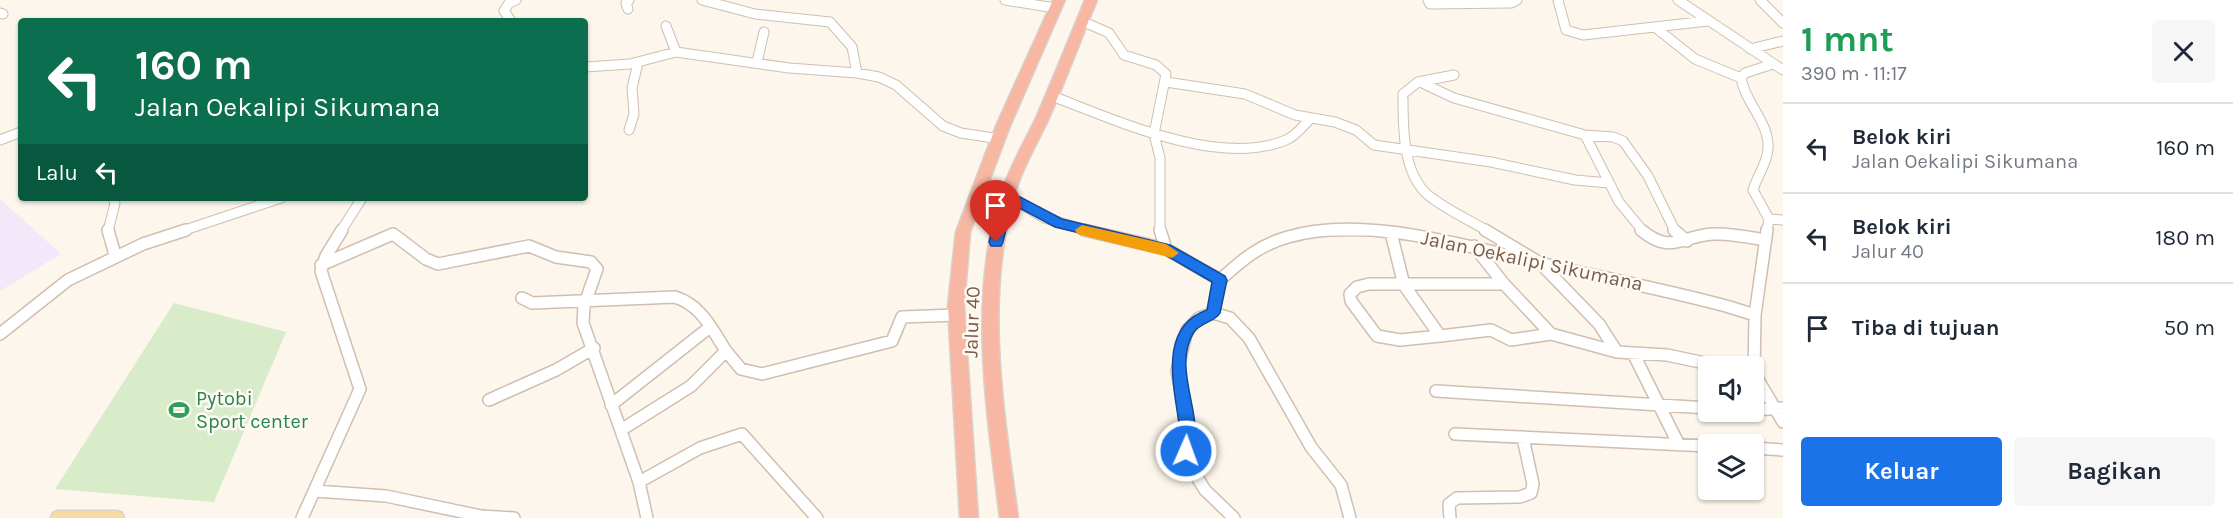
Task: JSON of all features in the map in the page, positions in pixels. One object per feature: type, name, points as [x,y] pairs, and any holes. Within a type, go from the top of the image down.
[{"type":"highway","name":"Jalur 40","points":[[1009,518],[992,383],[996,242],[1007,195],[1084,22],[1091,0]]},
{"type":"highway","name":"Jalur 40","points":[[969,518],[957,315],[963,232],[1057,4]]},
{"type":"main road","points":[[58,518],[117,518]]},
{"type":"street","points":[[509,18],[504,11],[509,3],[516,0]]},
{"type":"street","points":[[702,0],[755,14],[830,22],[852,47],[857,73]]},
{"type":"street","points":[[1005,0],[1057,4]]},
{"type":"street","points":[[1428,0],[1430,4],[1443,5],[1511,3],[1517,0]]},
{"type":"street","points":[[1558,0],[1564,25],[1574,34],[1593,35],[1708,21]]},
{"type":"street","points":[[1678,0],[1783,70]]},
{"type":"street","points":[[1760,0],[1783,23]]},
{"type":"street","points":[[1084,22],[1109,33],[1124,55],[1160,67],[1166,74],[1154,134],[1160,158],[1158,197],[1160,234],[1166,249]]},
{"type":"street","points":[[666,26],[676,52]]},
{"type":"street","points":[[1656,28],[1695,62],[1721,74],[1741,78]]},
{"type":"street","points":[[757,62],[764,32]]},
{"type":"street","points":[[1750,49],[1783,41]]},
{"type":"street","points":[[588,67],[638,63],[676,52],[857,73],[879,77],[896,85],[943,126],[961,133],[1000,139]]},
{"type":"street","points":[[629,130],[634,114],[632,88],[638,63]]},
{"type":"street","points":[[1754,356],[1755,315],[1769,219],[1753,190],[1762,173],[1768,141],[1759,114],[1742,89],[1741,78],[1745,73],[1773,64]]},
{"type":"street","points":[[1454,75],[1420,82],[1405,89],[1403,94],[1408,149],[1413,176],[1428,195],[1540,263],[1599,324],[1617,352]]},
{"type":"street","points":[[1166,81],[1236,91],[1310,119],[1335,122],[1356,130],[1374,145],[1491,162],[1575,180],[1608,183]]},
{"type":"street","points":[[1420,82],[1454,98],[1585,135],[1613,137],[1623,141],[1648,176],[1674,230],[1687,241]]},
{"type":"street","points":[[1052,96],[1154,134],[1254,149],[1288,140],[1310,119]]},
{"type":"street","points":[[0,140],[18,133]]},
{"type":"street","points":[[1585,135],[1608,183],[1631,220],[1646,234],[1668,244],[1715,234],[1765,240]]},
{"type":"street","points":[[1007,195],[1044,218],[1060,224],[1166,249],[1220,280],[1213,313]]},
{"type":"street","points":[[114,201],[107,230],[116,255]]},
{"type":"street","points":[[0,334],[68,280],[116,255],[257,201]]},
{"type":"street","points":[[302,518],[360,389],[324,284],[321,265],[360,201]]},
{"type":"street","points":[[1769,219],[1783,220]]},
{"type":"street","name":"Jalan Oekalipi Sikumana","points":[[1220,280],[1244,256],[1279,239],[1304,233],[1391,233],[1474,246],[1540,263],[1642,284],[1755,315]]},
{"type":"street","points":[[1391,233],[1404,285],[1440,336]]},
{"type":"street","points":[[321,265],[388,234],[404,239],[428,260],[438,264],[529,246],[548,255],[596,265],[595,279],[583,302],[582,312],[586,332],[594,348],[611,405],[639,482],[647,518]]},
{"type":"street","points":[[1474,246],[1504,284],[1551,334]]},
{"type":"street","points":[[1504,284],[1357,287],[1350,294],[1351,301],[1377,336],[1400,340],[1491,330],[1511,340],[1551,334],[1617,352],[1667,355],[1698,362]]},
{"type":"street","points":[[522,298],[532,303],[583,302],[658,296],[685,299],[692,303],[741,369],[762,374],[890,342],[896,337],[898,320],[902,316],[957,315]]},
{"type":"street","points":[[1234,518],[1205,490],[1185,458],[1188,428],[1179,390],[1179,362],[1187,330],[1199,318],[1213,313],[1230,318],[1249,338],[1311,447],[1341,484],[1350,518]]},
{"type":"street","points":[[611,405],[710,327]]},
{"type":"street","points":[[489,400],[556,370],[594,348]]},
{"type":"street","points":[[621,430],[666,405],[716,364],[726,351]]},
{"type":"street","points":[[1634,354],[1657,405],[1679,445]]},
{"type":"street","points":[[1764,387],[1779,409],[1783,422]]},
{"type":"street","points":[[1436,391],[1698,407]]},
{"type":"street","points":[[1764,410],[1779,409]]},
{"type":"street","points":[[639,482],[700,448],[733,434],[741,434],[817,518]]},
{"type":"street","points":[[1455,434],[1698,446]]},
{"type":"street","points":[[1450,518],[1449,504],[1456,498],[1520,497],[1531,494],[1533,484],[1523,438]]},
{"type":"street","points":[[1764,449],[1783,450]]},
{"type":"street","points":[[315,491],[386,496],[481,516],[514,518]]},
{"type":"shaded area","points":[[0,199],[61,254],[0,291]]},
{"type":"green space","name":"Pytobi Sport center","points":[[174,303],[286,332],[214,502],[55,489]]},
{"type":"slow traffic","points":[[1082,230],[1166,249],[1172,253]]},
{"type":"place","name":"Pytobi Sport center","points":[[179,410]]},
{"type":"route","points":[[996,242],[1007,195],[1044,218],[1060,224],[1166,249],[1220,280],[1213,313],[1199,318],[1187,330],[1181,354],[1178,371],[1179,390],[1188,428],[1186,451]]}]
